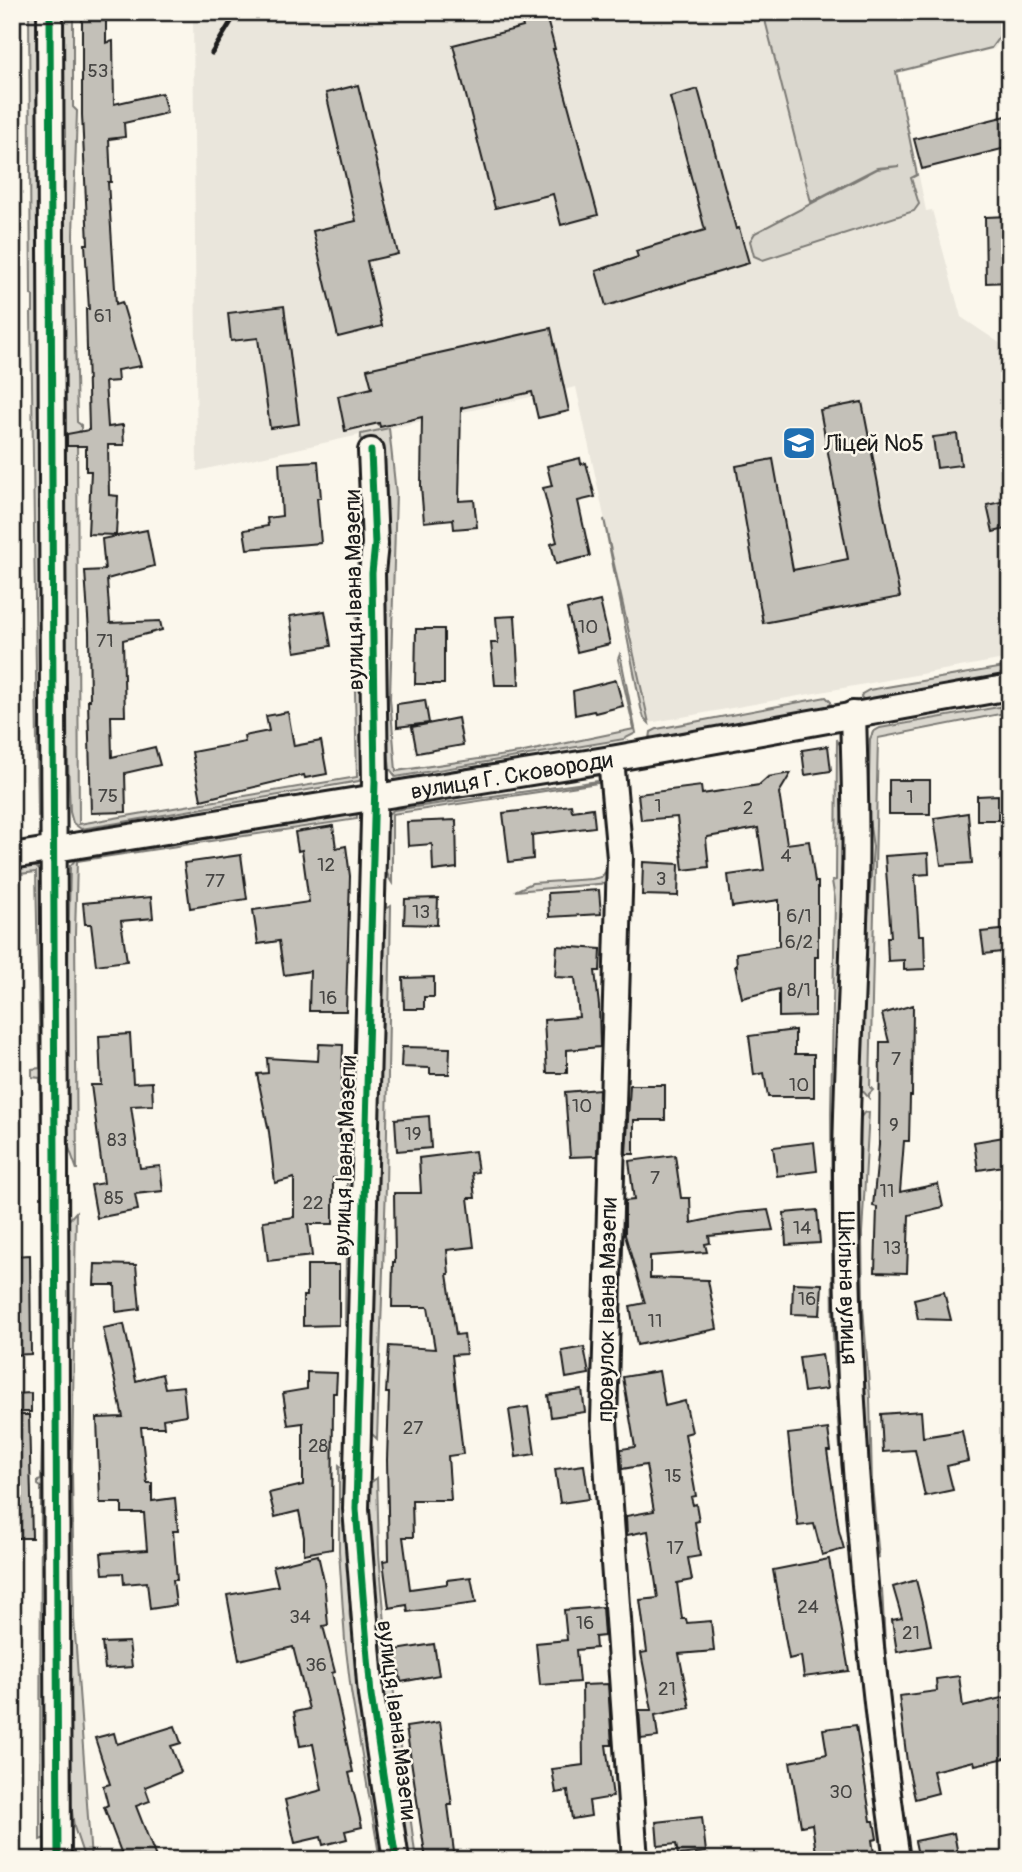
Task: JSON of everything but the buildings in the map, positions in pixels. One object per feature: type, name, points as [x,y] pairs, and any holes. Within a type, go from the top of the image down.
[{"type":"street","points":[[50,12],[60,1857]]},
{"type":"street","name":"вулиця Івана Мазепи","points":[[371,451],[375,544],[372,573],[374,798],[356,1509],[371,1695],[396,1860]]},
{"type":"street","name":"вулиця Г. Сковороди","points":[[12,856],[611,759],[1010,687]]},
{"type":"street","name":"Шкільна вулиця","points":[[853,714],[856,806],[846,1173],[847,1295],[874,1690],[897,1860]]},
{"type":"street","name":"провулок Івана Мазепи","points":[[611,759],[620,859],[604,1421],[635,1860]]},
{"type":"shaded area","points":[[29,12],[40,12],[45,808],[38,816],[31,312],[33,296]]},
{"type":"shaded area","points":[[58,12],[73,12],[73,107],[77,111],[73,235],[77,422],[81,425],[81,430],[77,433],[79,824],[357,777],[354,650],[359,645],[356,614],[359,613],[357,550],[361,434],[389,428],[396,494],[390,698],[396,771],[519,753],[634,729],[618,659],[620,654],[636,733],[624,739],[396,777],[390,769],[384,721],[364,775],[359,781],[81,829],[73,823],[70,812],[65,686],[65,376],[60,285]]},
{"type":"shaded area","points":[[193,12],[1010,12],[1010,28],[994,49],[898,73],[926,211],[932,210],[961,317],[1010,350],[1010,658],[649,723],[576,387],[197,471]]},
{"type":"shaded area","points":[[763,12],[1010,12],[1010,22],[991,48],[896,72],[917,175],[911,178],[919,204],[914,211],[763,260],[754,256],[750,241],[755,233],[877,169],[899,166],[877,168],[811,202]]},
{"type":"shaded area","points":[[604,519],[649,723],[641,708]]},
{"type":"shaded area","points":[[1010,666],[1010,674],[866,702],[861,697],[869,690]]},
{"type":"shaded area","points":[[826,697],[831,702],[830,708],[650,739],[651,732],[657,729]]},
{"type":"shaded area","points":[[1010,705],[1010,712],[878,738],[870,1087],[873,1090],[869,1098],[860,1088],[861,1011],[873,847],[868,813],[870,739],[873,732],[880,728]]},
{"type":"shaded area","points":[[837,741],[844,749],[849,819],[841,871],[851,1529],[847,1534],[833,1333],[831,1113],[835,899],[832,881],[836,880]]},
{"type":"shaded area","points":[[605,780],[392,814],[392,883],[388,876],[384,852],[386,820],[388,814],[394,810]]},
{"type":"shaded area","points":[[354,814],[357,819],[77,861],[77,1170],[67,1142],[65,1104],[70,866],[77,858]]},
{"type":"shaded area","points":[[36,867],[44,874],[45,1136],[41,1139],[40,1078],[32,1077],[32,1069],[40,1068],[36,872],[12,875],[12,869]]},
{"type":"shaded area","points":[[609,868],[609,883],[515,891],[532,883],[601,877]]},
{"type":"shaded area","points":[[391,906],[386,1186],[377,1439],[370,1432],[368,1412],[376,1253],[377,1036],[383,911]]},
{"type":"shaded area","points":[[353,1065],[357,1068],[349,1324],[345,1325],[347,1183]]},
{"type":"shaded area","points":[[869,1112],[862,1233],[863,1307],[870,1398],[872,1485],[879,1558],[872,1542],[854,1245],[858,1121],[864,1113]]},
{"type":"shaded area","points":[[76,1212],[72,1468],[74,1620],[91,1860],[85,1860],[74,1827],[70,1796],[67,1222]]},
{"type":"shaded area","points":[[42,1440],[45,1441],[50,1830],[45,1838],[40,1840],[41,1487],[38,1481],[41,1480]]},
{"type":"shaded area","points":[[339,1465],[346,1470],[353,1598],[350,1618],[357,1638],[389,1860],[380,1860],[351,1691],[339,1551]]},
{"type":"shaded area","points":[[377,1478],[379,1554],[385,1623],[388,1625],[386,1633],[416,1860],[405,1860],[381,1671],[367,1498],[370,1483]]},
{"type":"shaded area","points":[[882,1589],[886,1661],[909,1860],[904,1860],[877,1597]]},
{"type":"railway","points":[[212,53],[237,12]]},
{"type":"cycle path","points":[[50,12],[58,1860]]},
{"type":"cycle path","points":[[371,451],[375,544],[372,573],[375,781],[356,1509],[371,1695],[396,1860]]},
{"type":"place","name":"Ліцей №5","points":[[799,443]]}]
